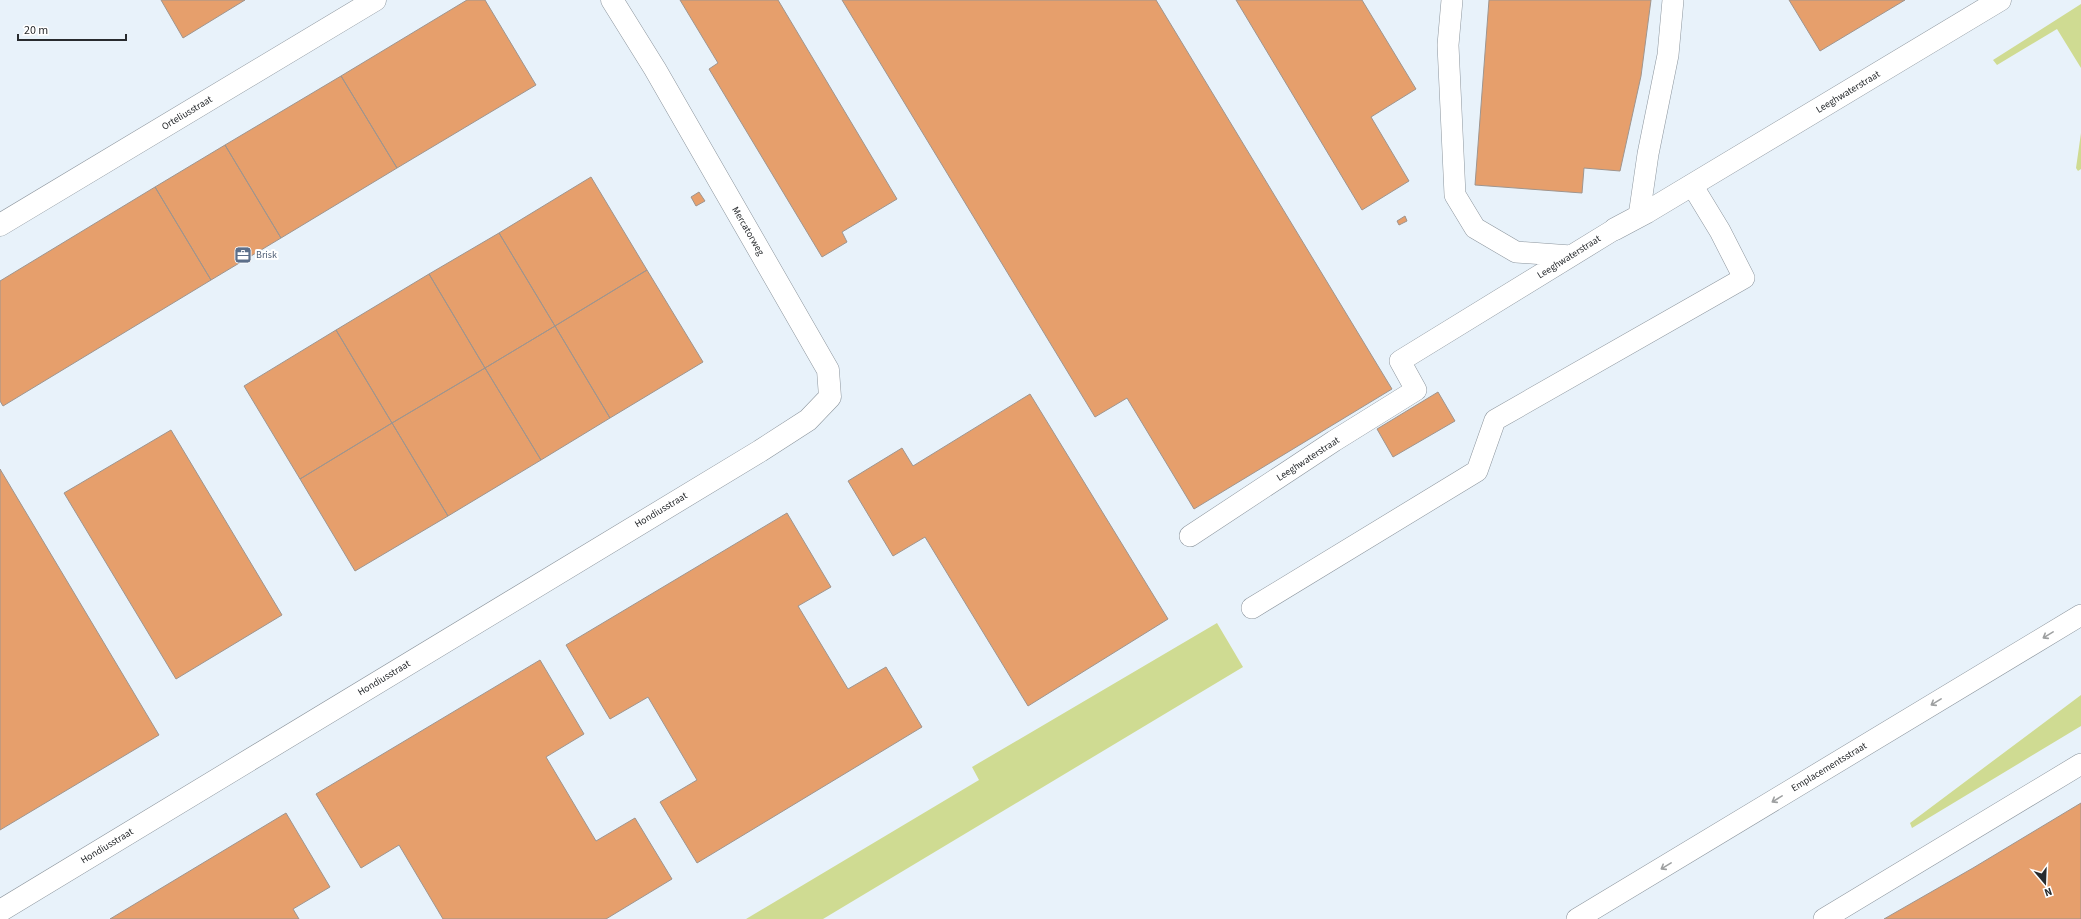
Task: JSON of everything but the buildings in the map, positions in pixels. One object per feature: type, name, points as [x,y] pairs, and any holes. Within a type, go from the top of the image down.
[{"type":"street","name":"Orteliusstraat","points":[[0,225],[375,0]]},
{"type":"street","name":"Mercatorweg","points":[[612,0],[655,70],[828,370],[830,397],[808,420],[767,446]]},
{"type":"street","name":"Leeghwaterstraat","points":[[1615,229],[1692,185],[2000,0]]},
{"type":"street","name":"Hondiusstraat","points":[[0,911],[767,446]]},
{"type":"lane","points":[[1452,0],[1448,45],[1455,195],[1475,228],[1516,252],[1571,256]]},
{"type":"lane","points":[[1639,216],[1648,154],[1668,55],[1673,0]]},
{"type":"lane","points":[[1252,608],[1478,470],[1495,420],[1744,278],[1720,231],[1692,185]]},
{"type":"lane","name":"Leeghwaterstraat","points":[[1190,536],[1334,441],[1416,390],[1400,361],[1615,229]]},
{"type":"lane","name":"Emplacementsstraat","points":[[1577,919],[2081,615]]},
{"type":"lane","points":[[1824,919],[2081,764]]},
{"type":"green space","points":[[2081,4],[2081,68],[2057,29],[1997,65],[1993,60]]},
{"type":"green space","points":[[2081,133],[2081,169],[2078,171],[2076,168]]},
{"type":"green space","points":[[1217,623],[1243,667],[823,919],[746,919],[979,780],[972,767]]},
{"type":"green space","points":[[2081,695],[2081,726],[1912,828],[1910,823]]},
{"type":"place","name":"Brisk","points":[[243,255]]}]
